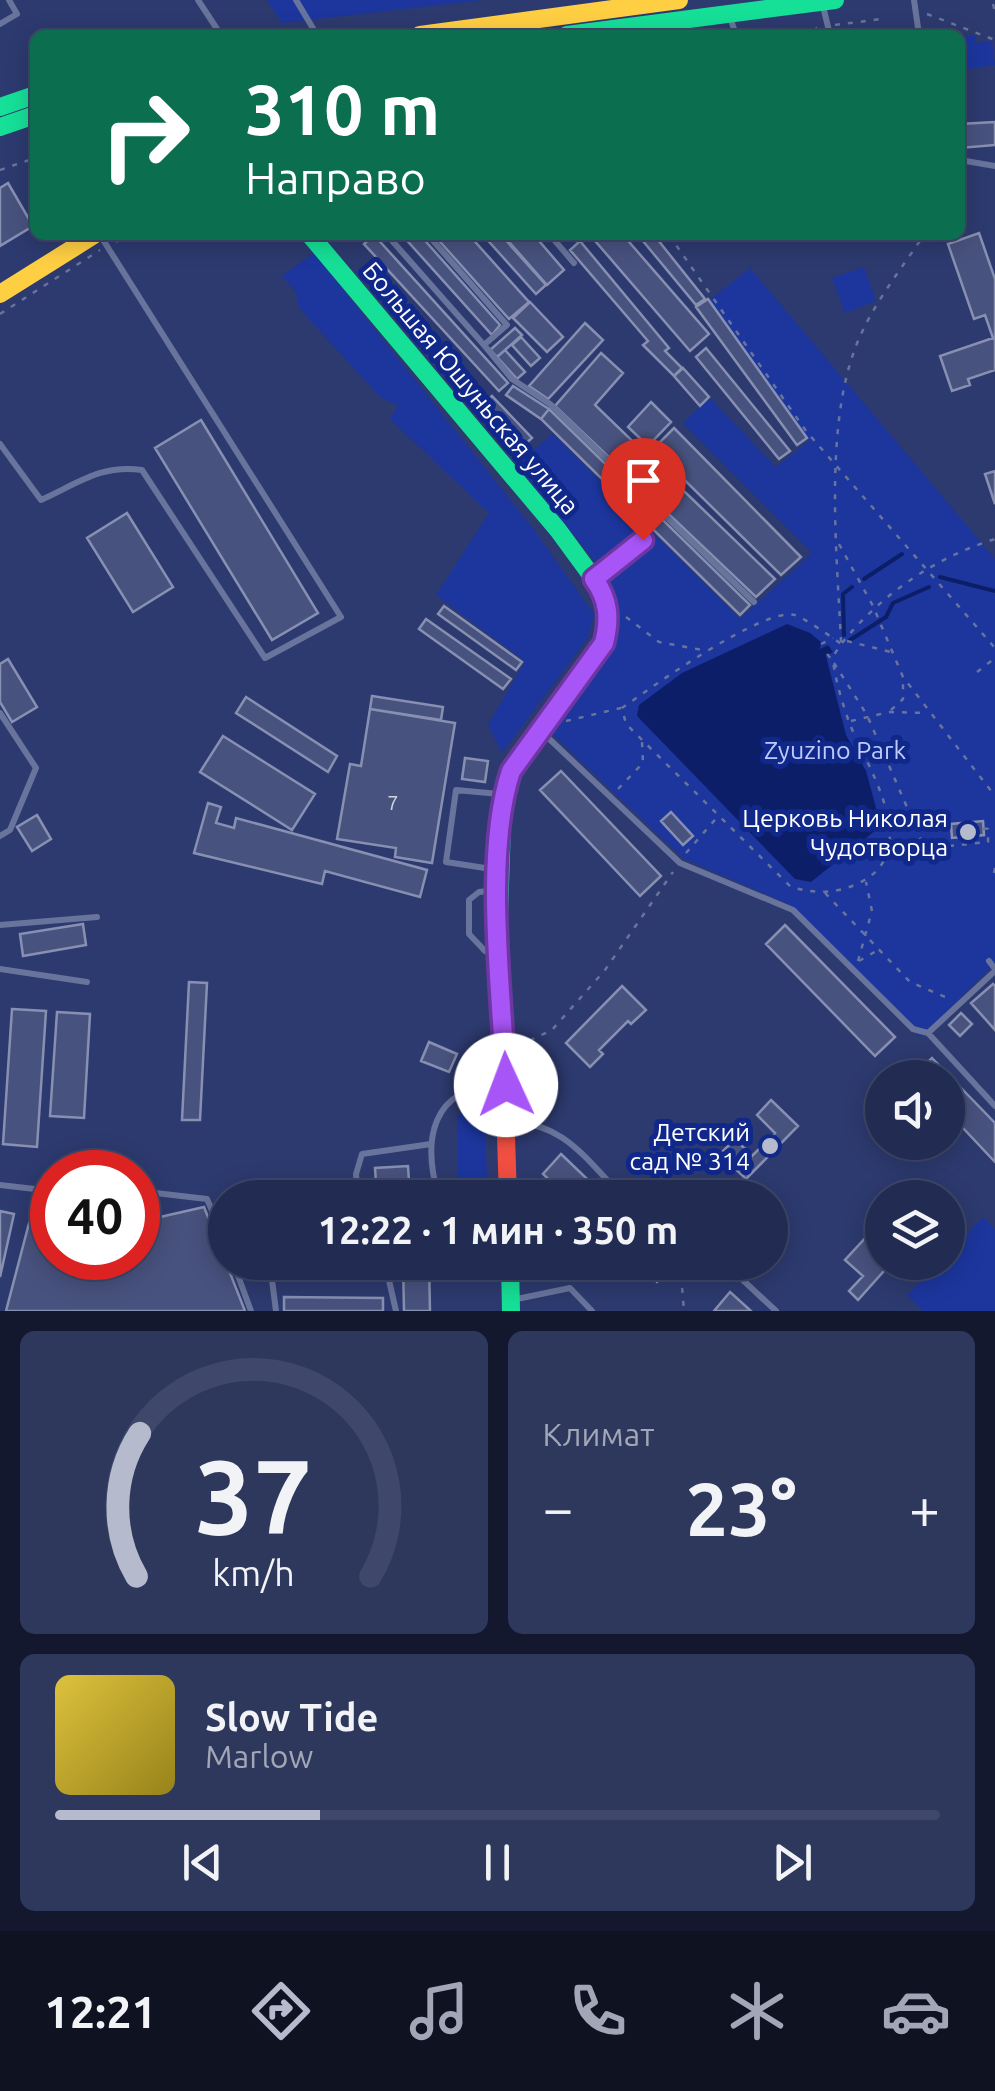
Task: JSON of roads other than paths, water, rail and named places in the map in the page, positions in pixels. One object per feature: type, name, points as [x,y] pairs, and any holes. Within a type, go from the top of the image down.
[{"type":"street","points":[[457,30],[679,0]]},
{"type":"street","points":[[605,30],[828,1]]},
{"type":"street","points":[[0,107],[30,97]]},
{"type":"street","points":[[0,126],[30,117]]},
{"type":"street","points":[[0,294],[98,240]]},
{"type":"street","name":"Большая Юшуньская улица","points":[[316,240],[594,579],[602,590],[610,620],[604,643],[545,736],[511,771],[503,794],[498,880],[508,1180]]},
{"type":"street","points":[[510,1280],[511,1306]]},
{"type":"lane","points":[[0,24],[17,14],[8,0]]},
{"type":"lane","points":[[198,0],[217,30]]},
{"type":"lane","points":[[296,0],[313,30]]},
{"type":"lane","points":[[914,0],[919,30]]},
{"type":"lane","points":[[828,1],[830,30]]},
{"type":"lane","points":[[728,13],[734,30]]},
{"type":"lane","points":[[965,161],[995,166]]},
{"type":"lane","points":[[0,444],[41,500],[91,473],[120,467],[142,470],[265,658],[341,617],[101,240]]},
{"type":"lane","points":[[391,240],[512,379],[550,404],[754,602]]},
{"type":"lane","points":[[432,240],[507,325],[484,346]]},
{"type":"lane","points":[[554,240],[574,263]]},
{"type":"lane","points":[[594,579],[643,540]]},
{"type":"lane","points":[[0,713],[36,768],[10,830],[0,836]]},
{"type":"lane","points":[[545,736],[680,863],[792,910],[913,1030],[928,1033],[995,1106]]},
{"type":"lane","points":[[498,880],[446,862],[456,790],[503,794]]},
{"type":"lane","points":[[498,880],[470,900],[468,934],[485,952],[501,954]]},
{"type":"lane","points":[[0,924],[97,917]]},
{"type":"lane","points":[[928,1033],[995,970],[989,961]]},
{"type":"lane","points":[[0,970],[87,982]]},
{"type":"lane","points":[[436,1180],[432,1127],[453,1098],[476,1086],[506,1085]]},
{"type":"lane","points":[[506,1126],[532,1122],[554,1128],[606,1180]]},
{"type":"lane","points":[[356,1180],[362,1154],[431,1144]]},
{"type":"lane","points":[[0,1185],[30,1188]]},
{"type":"lane","points":[[160,1193],[208,1200]]},
{"type":"lane","points":[[276,1311],[270,1272],[359,1266],[376,1268],[388,1276],[396,1311]]},
{"type":"lane","points":[[240,1280],[251,1311]]},
{"type":"lane","points":[[743,1280],[776,1311]]},
{"type":"lane","points":[[511,1306],[570,1288],[592,1311]]},
{"type":"waterway","points":[[864,579],[902,554]]},
{"type":"waterway","points":[[940,577],[995,591]]},
{"type":"waterway","points":[[844,635],[843,594],[852,587]]},
{"type":"waterway","points":[[850,640],[886,617],[893,603],[929,587]]},
{"type":"place","name":"Церковь Николая Чудотворца","points":[[968,832]]},
{"type":"place","name":"Детский сад № 314","points":[[770,1146]]},
{"type":"park label","name":"Zyuzino Park","points":[[835,750]]}]
